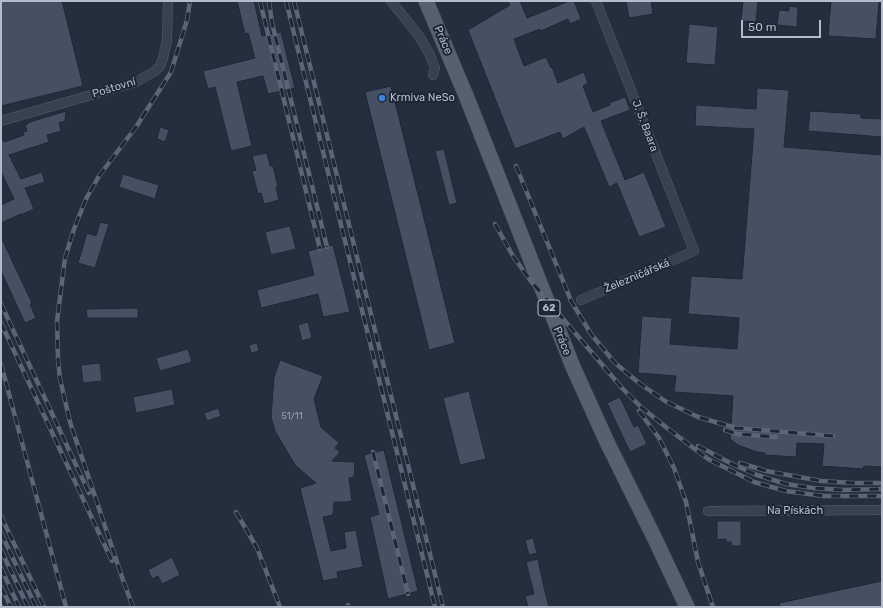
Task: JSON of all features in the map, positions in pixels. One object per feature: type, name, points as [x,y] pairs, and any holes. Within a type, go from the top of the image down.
[{"type":"main road","name":"Práce","points":[[426,1],[467,98],[573,367],[607,442],[672,572],[687,607]]},
{"type":"street","name":"Poštovní","points":[[1,120],[136,82],[155,71],[160,66],[167,40],[168,1]]},
{"type":"street","name":"Práce","points":[[391,1],[420,36],[435,68],[433,75]]},
{"type":"street","name":"J. Š. Baara","points":[[596,1],[694,251]]},
{"type":"street","name":"Železničářská","points":[[581,300],[694,251]]},
{"type":"street","name":"Na Pískách","points":[[708,511],[882,510]]},
{"type":"building","points":[[1,1],[62,1],[83,86],[1,106]]},
{"type":"building","points":[[237,1],[254,1],[262,36],[281,32],[295,88],[268,94],[263,76],[237,82],[252,146],[231,151],[215,87],[208,89],[203,71],[255,58],[248,33],[245,34]]},
{"type":"building","points":[[508,1],[520,1],[527,18],[569,1],[574,1],[581,19],[570,24],[568,19],[541,31],[540,29],[514,39],[524,66],[546,57],[551,68],[552,67],[558,83],[584,72],[588,83],[583,86],[593,112],[610,105],[609,103],[625,97],[630,110],[601,121],[625,180],[644,172],[666,227],[639,237],[617,183],[609,187],[584,127],[563,139],[560,132],[515,149],[468,30],[510,5]]},
{"type":"building","points":[[626,1],[651,1],[653,14],[629,18]]},
{"type":"building","points":[[743,1],[758,1],[756,22],[741,21]]},
{"type":"building","points":[[831,1],[879,1],[876,39],[828,36]]},
{"type":"building","points":[[789,6],[798,7],[797,27],[777,25],[779,10],[789,11]]},
{"type":"building","points":[[689,24],[718,27],[715,65],[686,63]]},
{"type":"building","points":[[391,86],[455,343],[429,350],[365,92]]},
{"type":"building","points":[[757,88],[789,90],[784,147],[882,155],[882,467],[864,466],[863,469],[822,466],[824,444],[797,443],[796,457],[765,455],[765,453],[757,452],[738,445],[730,439],[733,396],[674,392],[676,376],[638,373],[642,316],[672,318],[670,344],[737,349],[739,318],[688,314],[691,276],[742,279],[754,129],[695,126],[696,105],[756,109]]},
{"type":"building","points":[[66,111],[65,121],[59,123],[61,131],[47,135],[49,142],[9,155],[21,179],[42,172],[45,182],[25,188],[34,209],[1,223],[1,205],[14,199],[1,172],[1,137],[4,142],[24,135],[23,132],[27,131],[25,125],[28,124],[27,123]]},
{"type":"building","points":[[810,111],[861,114],[861,118],[882,119],[882,137],[808,131]]},
{"type":"building","points":[[160,127],[169,130],[165,142],[157,139]]},
{"type":"building","points":[[444,149],[457,203],[449,205],[435,151]]},
{"type":"building","points":[[267,153],[270,166],[273,166],[278,187],[276,187],[279,200],[264,204],[261,193],[258,194],[252,171],[256,170],[252,156]]},
{"type":"building","points":[[123,174],[159,185],[155,199],[119,187]]},
{"type":"building","points":[[100,222],[109,224],[95,268],[78,263],[87,233],[96,236]]},
{"type":"building","points":[[290,226],[296,249],[271,255],[265,232]]},
{"type":"building","points":[[1,237],[32,303],[30,304],[36,318],[25,323],[1,271]]},
{"type":"building","points":[[333,245],[350,312],[323,317],[318,294],[261,308],[257,290],[314,275],[308,251]]},
{"type":"building","points":[[138,308],[138,318],[87,318],[86,309]]},
{"type":"building","points":[[308,322],[312,338],[302,341],[298,325]]},
{"type":"building","points":[[257,343],[259,351],[251,353],[249,345]]},
{"type":"building","points":[[188,349],[192,362],[160,371],[156,358]]},
{"type":"building","points":[[280,360],[323,376],[314,399],[321,427],[339,443],[335,448],[340,452],[332,461],[355,462],[354,477],[349,478],[352,501],[334,502],[333,515],[323,517],[331,551],[346,548],[344,532],[356,530],[363,567],[337,572],[338,578],[323,581],[300,488],[316,483],[295,465],[275,431],[271,417],[274,377]]},
{"type":"building","points":[[100,363],[102,381],[83,383],[81,365]]},
{"type":"building","points":[[172,389],[175,405],[136,413],[133,397]]},
{"type":"building","points":[[469,391],[486,459],[460,465],[443,398]]},
{"type":"building","points":[[620,397],[634,427],[638,425],[647,444],[630,452],[607,403]]},
{"type":"building","points":[[218,408],[221,416],[207,421],[204,413]]},
{"type":"building","points":[[384,450],[418,591],[388,599],[370,517],[379,514],[364,455]]},
{"type":"building","points":[[717,521],[741,521],[741,546],[732,546],[731,542],[726,542],[726,539],[717,540]]},
{"type":"building","points":[[533,538],[537,553],[529,555],[525,540]]},
{"type":"building","points":[[172,557],[180,575],[162,584],[158,576],[152,579],[148,570]]},
{"type":"building","points":[[538,559],[549,607],[528,607],[525,596],[534,594],[526,562]]},
{"type":"building","points":[[882,581],[882,607],[780,607],[779,603]]},
{"type":"railway","points":[[133,607],[70,422],[60,379],[57,321],[65,258],[74,229],[86,199],[99,176],[136,127],[171,72],[187,20],[190,1]]},
{"type":"railway","points":[[260,1],[320,249]]},
{"type":"railway","points":[[269,1],[272,23],[327,247]]},
{"type":"railway","points":[[286,1],[435,607]]},
{"type":"railway","points":[[294,1],[443,607]]},
{"type":"railway","points":[[516,166],[572,303]]},
{"type":"railway","points":[[495,224],[513,256],[530,280],[622,388],[641,407],[708,459],[754,482],[786,491],[824,496],[882,496]]},
{"type":"railway","points":[[570,299],[591,334],[615,363],[639,383],[665,401],[698,417],[736,428],[833,436]]},
{"type":"railway","points":[[1,304],[89,493]]},
{"type":"railway","points":[[1,323],[112,561]]},
{"type":"railway","points":[[1,364],[66,607]]},
{"type":"railway","points":[[639,411],[659,438],[674,468],[686,502],[698,562],[713,607]]},
{"type":"railway","points":[[725,430],[737,434],[776,437]]},
{"type":"railway","points":[[698,446],[757,475],[786,484],[842,490],[882,489]]},
{"type":"railway","points":[[373,452],[408,594]]},
{"type":"railway","points":[[740,463],[766,471],[821,481],[882,483]]},
{"type":"railway","points":[[236,512],[257,548],[280,607]]},
{"type":"railway","points":[[1,516],[44,607]]},
{"type":"railway","points":[[1,533],[36,607]]},
{"type":"railway","points":[[1,550],[28,607]]},
{"type":"railway","points":[[1,568],[19,607]]},
{"type":"railway","points":[[1,587],[11,607]]},
{"type":"place","name":"Krmiva NeSo","points":[[382,98]]}]
